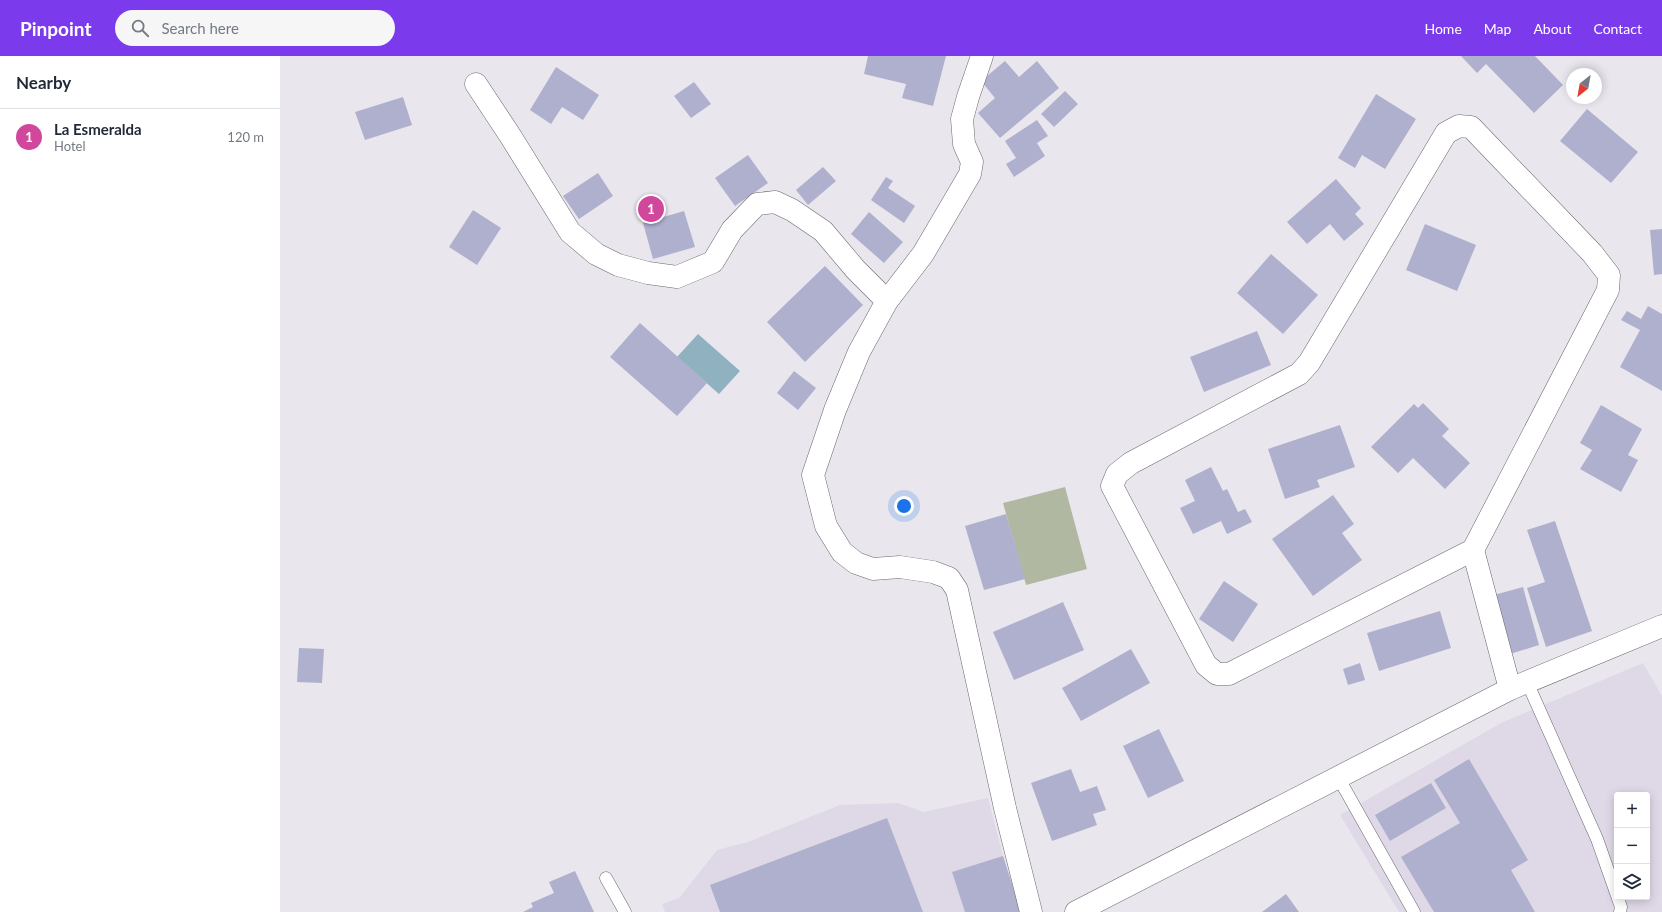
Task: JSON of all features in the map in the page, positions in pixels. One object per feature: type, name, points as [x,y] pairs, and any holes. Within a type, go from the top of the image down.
[{"type":"street","points":[[982,56],[962,119],[964,144],[972,162],[970,174],[923,254],[887,301],[859,352],[822,444],[813,475],[826,526],[842,552],[856,563],[872,569],[900,567],[933,572],[949,578],[957,590],[1005,808],[1032,912]]},
{"type":"street","points":[[476,84],[570,232],[596,254],[618,265],[648,273],[677,277],[713,262],[732,230],[757,204],[775,202],[792,210],[823,231],[856,270],[887,301]]},
{"type":"street","points":[[1473,550],[1229,674],[1217,674],[1206,665],[1112,486],[1117,474],[1131,463],[1299,374],[1309,363],[1446,134],[1459,126],[1471,127],[1592,253],[1609,275],[1608,290],[1473,550],[1518,685]]},
{"type":"street","points":[[1076,912],[1518,685],[1662,626]]},
{"type":"lane","points":[[1518,685],[1597,839],[1621,907],[1620,912]]},
{"type":"lane","points":[[1338,777],[1414,912]]},
{"type":"lane","points":[[606,878],[624,912]]},
{"type":"shaded area","points":[[1643,663],[1662,696],[1662,912],[1399,912],[1340,815],[1501,723]]},
{"type":"shaded area","points":[[988,798],[1003,856],[1021,912],[665,912],[662,904],[679,898],[717,850],[748,842],[840,805],[898,803],[924,812]]},
{"type":"green space","points":[[1065,487],[1087,569],[1026,585],[1003,503]]},
{"type":"water","points":[[698,334],[740,371],[719,394],[677,357]]},
{"type":"building","points":[[868,56],[946,56],[933,106],[902,98],[906,84],[864,74]]},
{"type":"building","points":[[1461,56],[1535,56],[1563,85],[1534,113],[1486,64],[1477,73]]},
{"type":"building","points":[[1005,61],[1019,77],[1037,61],[1059,88],[1000,138],[978,113],[995,98],[981,81]]},
{"type":"building","points":[[556,67],[599,95],[583,120],[562,107],[551,124],[530,110]]},
{"type":"building","points":[[694,82],[711,104],[691,118],[674,96]]},
{"type":"building","points":[[1065,91],[1078,104],[1054,127],[1041,114]]},
{"type":"building","points":[[1376,94],[1416,119],[1385,169],[1362,155],[1355,168],[1338,158]]},
{"type":"building","points":[[403,97],[412,125],[365,140],[355,112]]},
{"type":"building","points":[[1587,109],[1638,152],[1611,183],[1560,141]]},
{"type":"building","points":[[1037,120],[1048,136],[1037,143],[1045,156],[1014,177],[1006,164],[1016,158],[1005,141]]},
{"type":"building","points":[[748,155],[768,183],[735,206],[715,178]]},
{"type":"building","points":[[823,167],[836,181],[808,205],[796,190]]},
{"type":"building","points":[[598,173],[613,196],[579,219],[563,196]]},
{"type":"building","points":[[886,177],[893,181],[888,188],[915,206],[904,223],[871,200]]},
{"type":"building","points":[[1336,179],[1361,208],[1355,214],[1364,224],[1344,241],[1330,224],[1307,244],[1287,222]]},
{"type":"building","points":[[473,210],[501,228],[477,265],[449,247]]},
{"type":"building","points":[[684,211],[695,247],[653,259],[643,223]]},
{"type":"building","points":[[869,212],[903,242],[884,263],[851,234]]},
{"type":"building","points":[[1425,224],[1476,245],[1457,291],[1406,270]]},
{"type":"building","points":[[1662,229],[1662,274],[1654,275],[1650,230]]},
{"type":"building","points":[[1271,254],[1318,295],[1283,334],[1237,293]]},
{"type":"building","points":[[825,266],[863,305],[805,362],[767,322]]},
{"type":"building","points":[[1648,306],[1662,314],[1662,391],[1620,367],[1640,330],[1621,320],[1627,311],[1641,319]]},
{"type":"building","points":[[640,323],[707,383],[677,416],[610,357]]},
{"type":"building","points":[[1257,331],[1271,365],[1204,392],[1190,357]]},
{"type":"building","points":[[794,371],[816,388],[798,410],[777,393]]},
{"type":"building","points":[[1423,403],[1449,429],[1442,436],[1470,463],[1445,489],[1413,458],[1398,473],[1371,447],[1414,404],[1418,408]]},
{"type":"building","points":[[1601,405],[1642,429],[1628,455],[1638,460],[1621,492],[1580,469],[1592,450],[1580,443]]},
{"type":"building","points":[[1340,425],[1355,467],[1317,480],[1320,487],[1285,499],[1268,449]]},
{"type":"building","points":[[1211,467],[1223,491],[1227,489],[1238,512],[1245,509],[1252,522],[1227,534],[1221,521],[1193,534],[1180,508],[1195,501],[1185,480]]},
{"type":"building","points":[[1333,495],[1354,524],[1342,533],[1362,560],[1313,596],[1272,539]]},
{"type":"building","points":[[1006,514],[1025,579],[984,590],[965,526]]},
{"type":"building","points":[[1555,521],[1592,631],[1546,647],[1527,588],[1545,582],[1527,530]]},
{"type":"building","points":[[1224,581],[1258,604],[1233,642],[1199,619]]},
{"type":"building","points":[[1523,587],[1539,645],[1510,654],[1494,595]]},
{"type":"building","points":[[1063,602],[1084,650],[1014,680],[993,632]]},
{"type":"building","points":[[1440,611],[1451,648],[1379,671],[1367,633]]},
{"type":"building","points":[[299,648],[324,649],[322,683],[297,682]]},
{"type":"building","points":[[1131,649],[1150,683],[1081,721],[1062,688]]},
{"type":"building","points":[[1360,663],[1365,680],[1348,685],[1343,669]]},
{"type":"building","points":[[1159,729],[1184,781],[1148,798],[1123,746]]},
{"type":"building","points":[[1469,759],[1528,860],[1511,870],[1535,912],[1434,912],[1401,857],[1460,823],[1434,780]]},
{"type":"building","points":[[1071,769],[1080,792],[1097,786],[1106,810],[1093,814],[1097,825],[1052,841],[1031,783]]},
{"type":"building","points":[[1431,783],[1446,808],[1390,841],[1375,815]]},
{"type":"building","points":[[887,818],[923,912],[720,912],[710,885]]},
{"type":"building","points":[[1003,856],[1021,912],[965,912],[952,872]]},
{"type":"building","points":[[575,871],[594,912],[523,912],[533,907],[531,903],[554,893],[549,882]]},
{"type":"building","points":[[1286,894],[1299,912],[1262,912]]},
{"type":"place","name":"La Esmeralda","points":[[651,209]]}]
